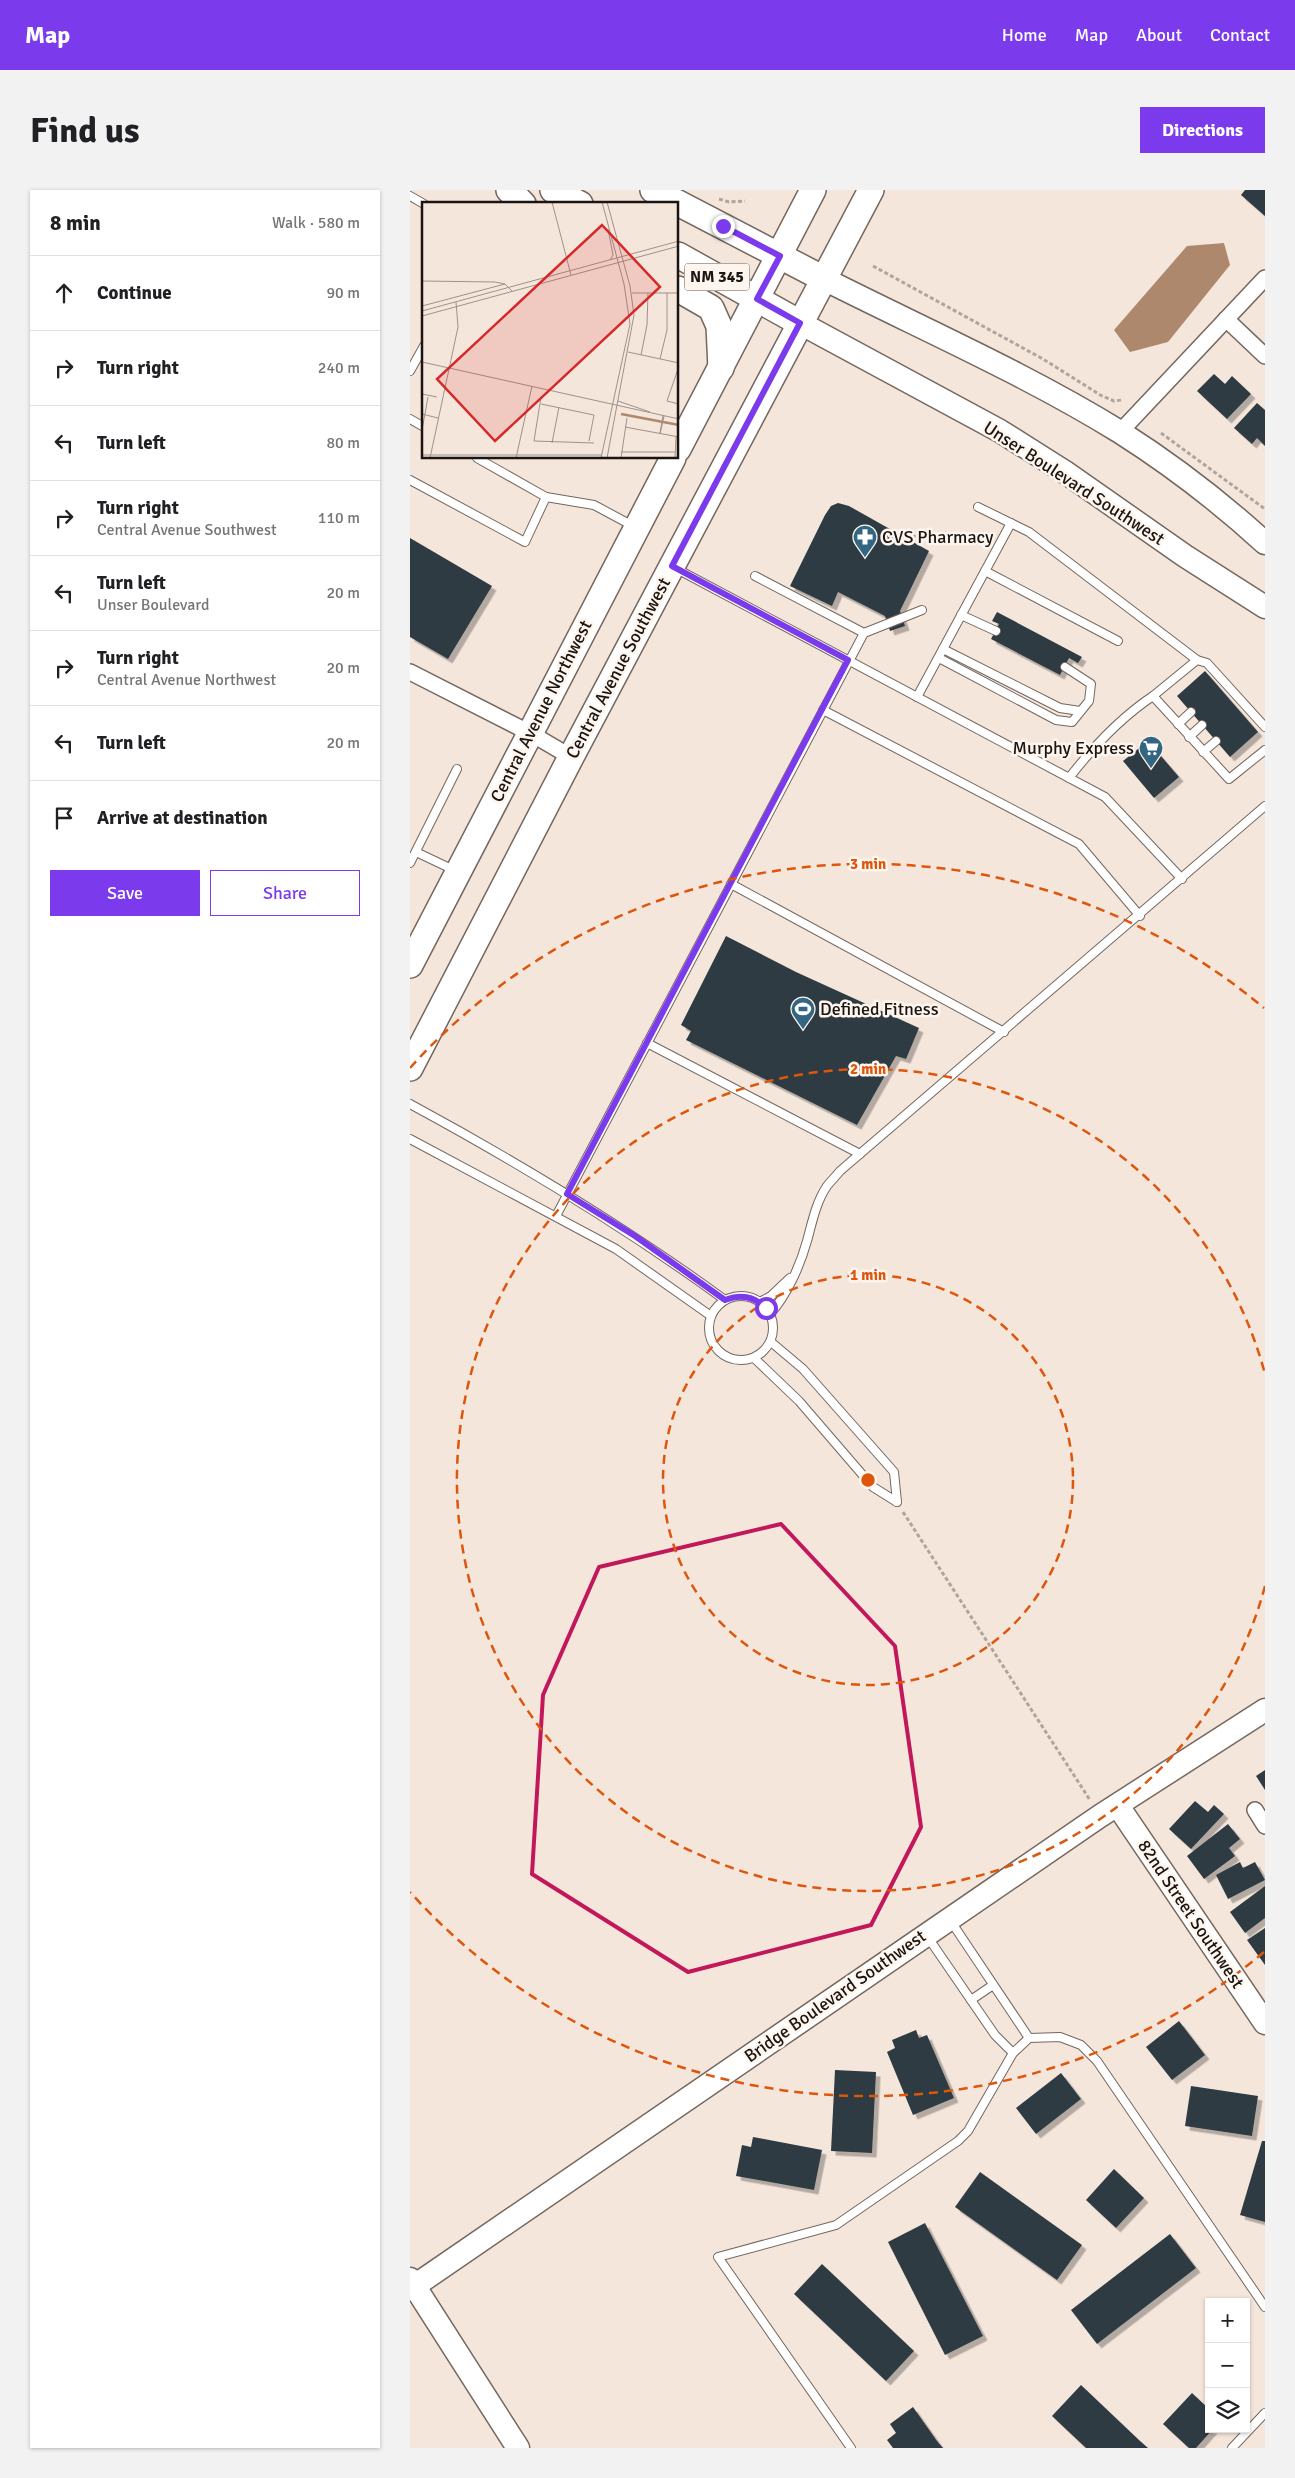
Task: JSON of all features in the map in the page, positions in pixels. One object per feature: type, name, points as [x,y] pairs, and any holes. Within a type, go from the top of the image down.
[{"type":"main road","points":[[509,190],[521,202]]},
{"type":"main road","points":[[553,190],[576,202]]},
{"type":"main road","name":"NM 345","points":[[653,190],[676,202]]},
{"type":"main road","points":[[679,447],[813,190]]},
{"type":"main road","name":"Central Avenue Southwest","points":[[410,1068],[571,757],[871,190]]},
{"type":"main road","name":"NM 345","points":[[679,204],[824,280]]},
{"type":"main road","name":"NM 345","points":[[679,256],[800,323]]},
{"type":"main road","points":[[679,291],[711,308],[719,326],[721,368]]},
{"type":"main road","name":"Central Avenue Northwest","points":[[410,965],[672,459]]},
{"type":"street","points":[[1120,432],[1265,278]]},
{"type":"street","points":[[824,280],[1052,393],[1120,432],[1223,504],[1265,543]]},
{"type":"street","points":[[1226,319],[1265,356]]},
{"type":"street","name":"Unser Boulevard Southwest","points":[[800,323],[1000,431],[1072,477],[1185,556],[1265,607]]},
{"type":"street","points":[[410,672],[530,733],[571,757]]},
{"type":"street","name":"Bridge Boulevard Southwest","points":[[412,2285],[949,1918],[1265,1710]]},
{"type":"street","points":[[1255,1810],[1265,1826]]},
{"type":"street","name":"82nd Street Southwest","points":[[1109,1811],[1265,2023]]},
{"type":"street","points":[[412,2285],[518,2448]]},
{"type":"lane","points":[[410,196],[422,203]]},
{"type":"lane","points":[[410,371],[422,350]]},
{"type":"lane","points":[[410,419],[422,426]]},
{"type":"lane","points":[[478,459],[546,497],[594,505],[635,528]]},
{"type":"lane","points":[[410,480],[525,542],[546,497]]},
{"type":"lane","points":[[978,507],[1029,532],[1197,660],[1208,663],[1237,695],[1247,713],[1265,728]]},
{"type":"lane","points":[[917,697],[1011,523]]},
{"type":"lane","points":[[672,566],[1105,797],[1182,879]]},
{"type":"lane","points":[[985,571],[1118,641]]},
{"type":"lane","points":[[755,576],[864,633]]},
{"type":"lane","points":[[556,1216],[848,660],[864,633],[922,610]]},
{"type":"lane","points":[[961,615],[996,631]]},
{"type":"lane","points":[[943,649],[1060,708],[1080,711]]},
{"type":"lane","points":[[939,658],[1056,720],[1072,722],[1090,700],[1091,684],[1065,667]]},
{"type":"lane","points":[[1069,778],[1094,746],[1138,706],[1197,660]]},
{"type":"lane","points":[[1218,687],[1225,681]]},
{"type":"lane","points":[[1230,701],[1237,695]]},
{"type":"lane","points":[[1153,696],[1229,779],[1265,750]]},
{"type":"lane","points":[[823,710],[1079,844],[1140,916]]},
{"type":"lane","points":[[1178,724],[1191,712]]},
{"type":"lane","points":[[1189,737],[1202,725]]},
{"type":"lane","points":[[1203,752],[1216,741]]},
{"type":"lane","points":[[410,863],[457,769]]},
{"type":"lane","points":[[770,1314],[781,1302],[793,1276],[806,1244],[815,1212],[827,1186],[860,1154],[1140,916],[1265,806]]},
{"type":"lane","points":[[416,852],[458,872]]},
{"type":"lane","points":[[731,884],[1004,1032]]},
{"type":"lane","points":[[647,1043],[860,1154]]},
{"type":"lane","points":[[410,1104],[477,1140],[635,1236],[725,1300]]},
{"type":"lane","points":[[410,1139],[556,1216],[623,1254],[711,1316]]},
{"type":"lane","points":[[760,1302],[771,1296],[793,1276]]},
{"type":"lane","points":[[742,1296],[760,1302],[770,1314],[773,1333],[766,1349],[754,1358],[738,1360],[722,1355],[714,1348],[710,1338],[711,1316],[716,1307],[725,1300],[742,1296]]},
{"type":"lane","points":[[770,1342],[803,1369],[894,1472],[897,1502]]},
{"type":"lane","points":[[754,1358],[798,1400],[845,1452],[872,1488],[897,1502]]},
{"type":"lane","points":[[949,1918],[1029,2038]]},
{"type":"lane","points":[[926,1934],[995,2035],[1013,2053]]},
{"type":"lane","points":[[971,2000],[994,1985]]},
{"type":"lane","points":[[851,2448],[718,2257],[836,2225],[958,2140],[968,2131],[1013,2053],[1029,2038],[1060,2037],[1081,2045],[1097,2060],[1265,2307]]},
{"type":"lane","points":[[1232,2448],[1265,2413]]},
{"type":"path","points":[[714,197],[729,202],[745,201]]},
{"type":"path","points":[[873,266],[1043,359],[1102,396],[1114,401],[1122,400]]},
{"type":"path","points":[[1161,433],[1265,509]]},
{"type":"path","points":[[897,1502],[1109,1811]]},
{"type":"highlighted area","points":[[781,1524],[895,1646],[921,1827],[871,1925],[688,1972],[532,1874],[543,1695],[599,1567]]},
{"type":"shaded area","points":[[1224,243],[1230,265],[1168,342],[1130,352],[1114,330],[1187,246]]},
{"type":"building","points":[[1245,190],[1265,190],[1265,216],[1241,195]]},
{"type":"building","points":[[1214,374],[1225,384],[1232,376],[1251,394],[1227,419],[1197,391]]},
{"type":"building","points":[[1257,403],[1265,410],[1265,446],[1257,438],[1252,444],[1234,428]]},
{"type":"building","name":"CVS Pharmacy","points":[[838,503],[849,506],[929,551],[900,611],[905,626],[890,631],[885,616],[838,592],[832,606],[790,586],[825,515],[831,506]]},
{"type":"building","points":[[410,538],[492,586],[448,659],[410,637]]},
{"type":"building","points":[[997,612],[1082,657],[1078,663],[1069,658],[1060,675],[991,639],[999,624],[992,621]]},
{"type":"building","points":[[1205,671],[1258,732],[1230,757],[1177,696]]},
{"type":"building","name":"Murphy Express","points":[[1148,741],[1179,777],[1154,798],[1123,761]]},
{"type":"building","name":"Defined Fitness","points":[[726,936],[796,972],[919,1028],[906,1059],[896,1056],[857,1125],[686,1040],[691,1031],[681,1025]]},
{"type":"building","points":[[1265,1770],[1265,1790],[1256,1776]]},
{"type":"building","points":[[1195,1801],[1208,1812],[1214,1805],[1224,1814],[1191,1849],[1169,1829]]},
{"type":"building","points":[[1228,1824],[1240,1839],[1229,1848],[1235,1856],[1204,1879],[1187,1856]]},
{"type":"building","points":[[1240,1862],[1243,1868],[1255,1862],[1265,1880],[1228,1899],[1216,1875]]},
{"type":"building","points":[[1265,1886],[1265,1918],[1245,1933],[1230,1912]]},
{"type":"building","points":[[1265,1928],[1265,1965],[1247,1940]]},
{"type":"building","points":[[1179,2021],[1205,2055],[1172,2080],[1146,2047]]},
{"type":"building","points":[[916,2030],[919,2038],[927,2035],[954,2098],[913,2115],[887,2052],[895,2048],[892,2040]]},
{"type":"building","points":[[835,2070],[876,2072],[872,2153],[831,2151]]},
{"type":"building","points":[[1061,2073],[1081,2099],[1036,2134],[1016,2108]]},
{"type":"building","points":[[1191,2086],[1258,2096],[1252,2136],[1185,2126]]},
{"type":"building","points":[[753,2137],[822,2150],[814,2190],[736,2176],[742,2145],[751,2147]]},
{"type":"building","points":[[1262,2141],[1265,2141],[1265,2222],[1240,2215]]},
{"type":"building","points":[[1114,2169],[1144,2198],[1116,2228],[1086,2200]]},
{"type":"building","points":[[980,2172],[1082,2245],[1057,2280],[955,2207]]},
{"type":"building","points":[[925,2223],[983,2336],[945,2355],[888,2242]]},
{"type":"building","points":[[1170,2234],[1196,2268],[1097,2344],[1071,2310]]},
{"type":"building","points":[[822,2264],[914,2351],[886,2381],[794,2294]]},
{"type":"building","points":[[1081,2385],[1148,2448],[1086,2448],[1052,2416]]},
{"type":"building","points":[[1192,2393],[1205,2405],[1205,2433],[1209,2433],[1196,2448],[1189,2448],[1163,2424]]},
{"type":"building","points":[[913,2407],[943,2448],[893,2448],[887,2440],[896,2433],[890,2424]]},
{"type":"place","name":"CVS Pharmacy","points":[[865,558]]},
{"type":"place","name":"Murphy Express","points":[[1151,769]]},
{"type":"place","name":"Defined Fitness","points":[[803,1030]]},
{"type":"route","points":[[723,226],[780,256],[757,299],[800,323],[672,566],[848,660],[567,1194],[635,1236],[725,1300],[742,1296],[760,1302],[766,1308]]}]
